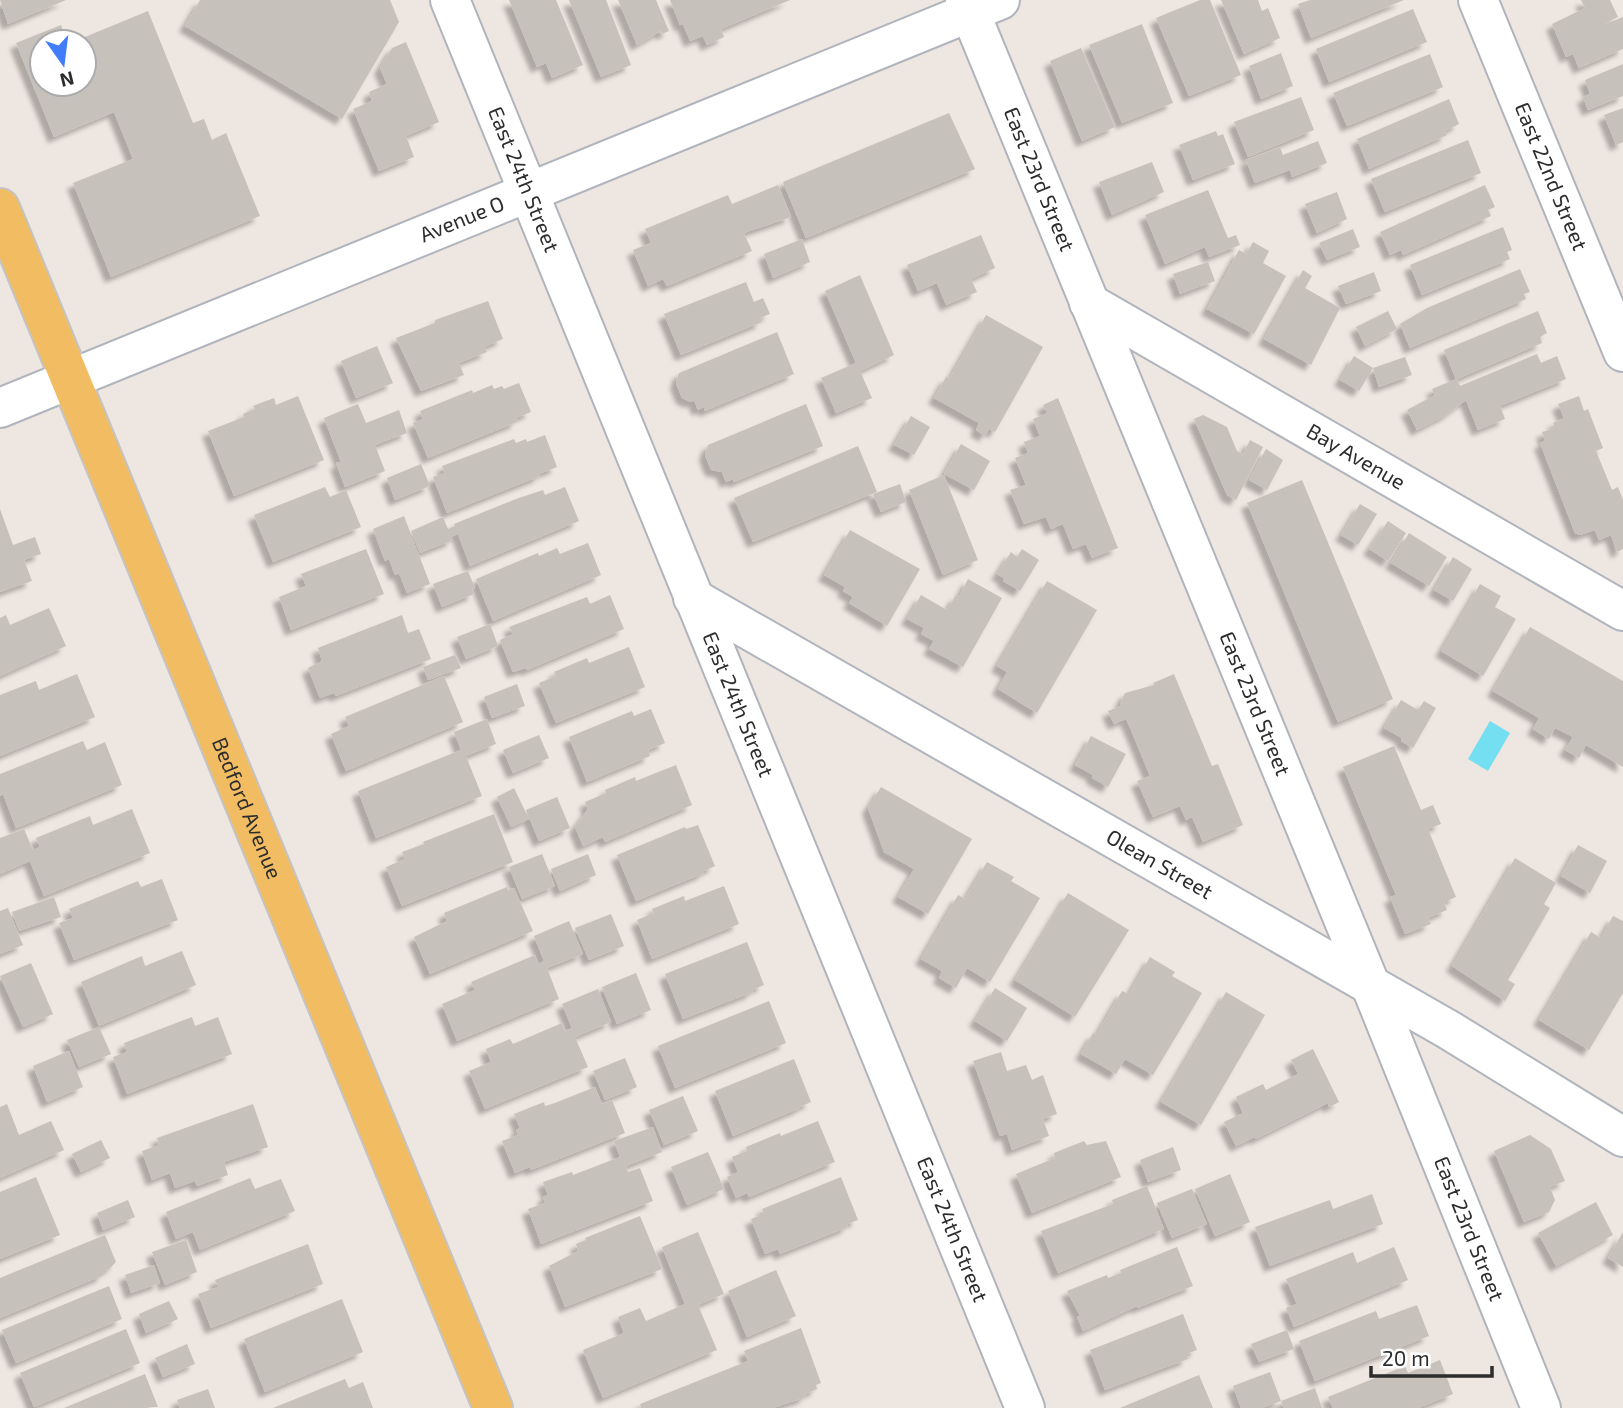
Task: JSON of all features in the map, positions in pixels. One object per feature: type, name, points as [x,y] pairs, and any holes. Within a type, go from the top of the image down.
[{"type":"main road","name":"Bedford Avenue","points":[[0,208],[493,1408]]},
{"type":"street","name":"East 24th Street","points":[[450,0],[1025,1408]]},
{"type":"street","name":"East 22nd Street","points":[[1478,0],[1623,352]]},
{"type":"street","name":"Avenue O","points":[[0,408],[528,193],[978,4]]},
{"type":"street","name":"East 23rd Street","points":[[978,4],[1089,303],[1370,984],[1541,1408]]},
{"type":"street","name":"Bay Avenue","points":[[1089,303],[1623,611]]},
{"type":"street","name":"Olean Street","points":[[693,598],[1370,984],[1623,1137]]},
{"type":"water","points":[[1490,721],[1510,733],[1488,771],[1468,759]]},
{"type":"building","points":[[0,0],[66,0],[8,24]]},
{"type":"building","points":[[200,0],[390,0],[399,22],[342,119],[185,26]]},
{"type":"building","points":[[509,0],[556,0],[583,65],[552,78],[546,63],[537,67]]},
{"type":"building","points":[[569,0],[606,0],[631,65],[601,77]]},
{"type":"building","points":[[618,0],[656,0],[669,31],[662,34],[661,31],[637,45]]},
{"type":"building","points":[[670,0],[790,0],[721,29],[724,37],[707,45],[703,36],[690,41]]},
{"type":"building","points":[[1200,0],[1210,0],[1241,75],[1189,96],[1156,18]]},
{"type":"building","points":[[1221,0],[1258,0],[1262,11],[1268,8],[1280,38],[1244,54]]},
{"type":"building","points":[[1310,0],[1404,0],[1311,38],[1298,4]]},
{"type":"building","points":[[1581,0],[1610,0],[1618,17],[1598,27],[1623,17],[1623,49],[1579,68],[1573,54],[1566,57],[1552,24],[1585,8]]},
{"type":"building","points":[[1413,9],[1427,42],[1329,82],[1316,49]]},
{"type":"building","points":[[148,11],[193,123],[204,119],[212,140],[226,133],[260,216],[111,277],[73,183],[133,159],[114,112],[54,137],[38,98],[98,98],[98,32]]},
{"type":"building","points":[[1142,24],[1173,103],[1122,123],[1089,45]]},
{"type":"building","points":[[28,38],[28,73],[16,43]]},
{"type":"building","points":[[406,42],[439,122],[406,136],[414,157],[379,171],[353,109],[372,101],[369,92],[387,84],[380,68],[392,48]]},
{"type":"building","points":[[1081,48],[1115,127],[1082,141],[1050,61]]},
{"type":"building","points":[[1281,53],[1293,86],[1261,99],[1249,66]]},
{"type":"building","points":[[1430,54],[1443,87],[1347,126],[1333,93]]},
{"type":"building","points":[[1623,64],[1623,96],[1588,110],[1583,97],[1590,94],[1585,80]]},
{"type":"building","points":[[1301,97],[1314,130],[1248,157],[1234,122]]},
{"type":"building","points":[[1449,99],[1459,124],[1445,131],[1447,135],[1369,169],[1357,139]]},
{"type":"building","points":[[1623,108],[1623,142],[1616,145],[1604,115]]},
{"type":"building","points":[[949,113],[975,169],[806,238],[783,182]]},
{"type":"building","points":[[1216,131],[1218,136],[1223,134],[1235,164],[1193,180],[1179,145]]},
{"type":"building","points":[[1468,140],[1481,173],[1385,212],[1371,179]]},
{"type":"building","points":[[1318,141],[1327,163],[1292,177],[1290,170],[1255,183],[1246,160],[1280,147],[1283,155]]},
{"type":"building","points":[[1152,162],[1164,192],[1112,215],[1099,182]]},
{"type":"building","points":[[778,185],[791,217],[744,233],[752,251],[667,286],[663,279],[648,286],[633,250],[651,243],[645,229],[728,195],[732,204]]},
{"type":"building","points":[[1485,185],[1495,207],[1488,210],[1491,216],[1403,255],[1401,250],[1390,255],[1380,232]]},
{"type":"building","points":[[1208,190],[1228,238],[1236,235],[1240,245],[1209,257],[1205,247],[1165,264],[1145,215]]},
{"type":"building","points":[[1337,192],[1347,219],[1317,233],[1305,204]]},
{"type":"building","points":[[1503,227],[1512,250],[1507,252],[1510,259],[1422,295],[1410,265]]},
{"type":"building","points":[[1353,229],[1360,247],[1327,260],[1319,243]]},
{"type":"building","points":[[981,235],[995,268],[971,279],[977,292],[946,305],[937,283],[918,291],[907,265]]},
{"type":"building","points":[[802,239],[810,262],[773,278],[764,254]]},
{"type":"building","points":[[1253,242],[1269,251],[1263,263],[1286,276],[1254,334],[1207,309],[1239,250],[1246,254]]},
{"type":"building","points":[[1208,262],[1215,281],[1180,294],[1173,274]]},
{"type":"building","points":[[1520,269],[1530,292],[1524,294],[1526,299],[1410,348],[1400,324],[1427,308]]},
{"type":"building","points":[[1303,270],[1312,276],[1305,288],[1340,308],[1311,365],[1264,339]]},
{"type":"building","points":[[1374,272],[1381,291],[1346,304],[1338,286]]},
{"type":"building","points":[[860,275],[894,355],[860,371],[872,398],[836,413],[821,378],[856,363],[825,291]]},
{"type":"building","points":[[746,282],[754,302],[763,298],[770,314],[760,318],[762,322],[681,355],[664,314]]},
{"type":"building","points":[[488,301],[503,339],[484,347],[487,352],[459,363],[464,375],[421,391],[396,338],[435,323],[435,320]]},
{"type":"building","points":[[1388,311],[1397,329],[1365,346],[1356,327]]},
{"type":"building","points":[[1538,311],[1547,333],[1540,337],[1542,343],[1457,379],[1460,386],[1537,354],[1541,363],[1557,356],[1566,379],[1500,406],[1505,419],[1478,430],[1466,400],[1446,415],[1417,430],[1407,410],[1435,395],[1432,389],[1456,379],[1444,350]]},
{"type":"building","points":[[986,315],[1043,347],[995,432],[989,429],[985,436],[976,430],[979,423],[934,398],[946,377],[950,378]]},
{"type":"building","points":[[777,332],[794,374],[705,411],[704,407],[698,410],[694,400],[691,402],[682,398],[676,383],[679,373]]},
{"type":"building","points":[[377,346],[393,383],[356,398],[341,361]]},
{"type":"building","points":[[1354,356],[1373,368],[1359,391],[1340,380]]},
{"type":"building","points":[[1405,357],[1412,375],[1379,387],[1373,368]]},
{"type":"building","points":[[519,383],[531,412],[516,418],[517,422],[428,458],[413,423],[423,419],[420,411],[472,390],[473,393],[492,385],[494,389],[502,386],[504,389]]},
{"type":"building","points":[[298,396],[324,460],[234,496],[208,431],[244,417],[243,414],[255,409],[253,406],[274,398],[276,405]]},
{"type":"building","points":[[1579,396],[1584,411],[1588,409],[1603,448],[1596,451],[1612,490],[1618,487],[1623,500],[1623,549],[1617,552],[1611,535],[1599,540],[1595,530],[1580,535],[1575,533],[1540,443],[1545,441],[1542,432],[1555,428],[1553,423],[1564,418],[1558,404]]},
{"type":"building","points":[[1058,398],[1118,548],[1092,558],[1086,544],[1073,549],[1063,524],[1051,529],[1046,517],[1024,524],[1010,490],[1026,485],[1015,458],[1028,453],[1024,442],[1040,436],[1033,419],[1047,413],[1043,405]]},
{"type":"building","points":[[358,404],[366,423],[399,410],[407,433],[375,445],[385,471],[345,487],[336,463],[341,462],[324,418]]},
{"type":"building","points":[[806,404],[823,446],[734,482],[733,479],[726,482],[722,472],[711,470],[705,455],[708,445]]},
{"type":"building","points":[[1203,415],[1227,427],[1237,451],[1243,454],[1250,440],[1263,447],[1236,500],[1227,495],[1194,419]]},
{"type":"building","points":[[911,416],[930,427],[914,455],[894,445]]},
{"type":"building","points":[[545,435],[557,467],[447,513],[433,477],[445,473],[442,466],[514,439],[516,443],[526,439],[527,442]]},
{"type":"building","points":[[961,444],[990,461],[974,490],[944,474]]},
{"type":"building","points":[[858,446],[877,492],[753,542],[734,498]]},
{"type":"building","points":[[1266,449],[1283,460],[1267,490],[1249,480]]},
{"type":"building","points":[[421,464],[430,486],[395,500],[387,478]]},
{"type":"building","points":[[944,475],[978,560],[943,575],[909,490]]},
{"type":"building","points":[[1302,480],[1393,699],[1338,722],[1247,503]]},
{"type":"building","points":[[900,484],[906,502],[881,512],[873,494]]},
{"type":"building","points":[[325,487],[330,497],[346,490],[361,527],[273,562],[254,515]]},
{"type":"building","points":[[565,487],[579,521],[470,566],[458,534],[451,537],[453,540],[420,553],[411,531],[443,517],[448,529],[455,526],[454,524],[516,499],[543,490],[545,495]]},
{"type":"building","points":[[1360,504],[1377,514],[1358,545],[1341,535]]},
{"type":"building","points":[[0,509],[13,545],[35,537],[41,554],[24,560],[32,581],[0,592]]},
{"type":"building","points":[[404,516],[430,584],[407,593],[399,573],[395,575],[389,559],[385,561],[373,529]]},
{"type":"building","points":[[1388,521],[1406,533],[1388,561],[1369,549]]},
{"type":"building","points":[[850,530],[920,569],[887,626],[849,603],[853,597],[843,591],[845,587],[824,575]]},
{"type":"building","points":[[1409,533],[1447,557],[1429,586],[1391,563]]},
{"type":"building","points":[[588,543],[601,575],[493,621],[476,579],[538,553],[539,556],[557,548],[560,554]]},
{"type":"building","points":[[366,549],[384,594],[291,630],[279,597],[306,586],[301,574]]},
{"type":"building","points":[[1022,549],[1039,560],[1020,591],[997,574],[1011,552],[1017,557]]},
{"type":"building","points":[[1453,557],[1472,569],[1453,601],[1434,590]]},
{"type":"building","points":[[468,571],[475,588],[472,589],[474,594],[442,607],[433,584]]},
{"type":"building","points":[[968,579],[1002,598],[963,667],[929,649],[934,641],[921,634],[924,628],[907,619],[921,595],[947,610],[956,595],[959,597]]},
{"type":"building","points":[[1047,581],[1097,610],[1037,713],[998,689],[1007,672],[997,666]]},
{"type":"building","points":[[1480,584],[1501,596],[1495,607],[1516,619],[1483,676],[1441,651]]},
{"type":"building","points":[[610,595],[624,629],[527,670],[526,668],[513,672],[500,640],[513,634],[509,627],[587,597],[590,604]]},
{"type":"building","points":[[49,608],[66,646],[0,676],[0,618],[6,615],[10,625]]},
{"type":"building","points":[[402,615],[408,633],[419,629],[431,659],[336,696],[334,693],[320,698],[308,668],[322,661],[318,648]]},
{"type":"building","points":[[490,624],[498,646],[466,659],[457,637]]},
{"type":"building","points":[[1530,627],[1623,681],[1623,767],[1586,745],[1579,758],[1565,750],[1573,737],[1555,728],[1549,739],[1533,729],[1539,718],[1493,691]]},
{"type":"building","points":[[629,647],[645,687],[556,723],[539,683],[556,676],[554,672],[587,658],[589,663]]},
{"type":"building","points":[[455,655],[461,668],[428,680],[423,667]]},
{"type":"building","points":[[77,674],[95,717],[0,756],[0,695],[36,681],[39,690]]},
{"type":"building","points":[[1174,674],[1212,766],[1218,764],[1243,825],[1203,842],[1192,817],[1186,820],[1180,806],[1153,817],[1137,781],[1150,776],[1131,730],[1126,719],[1114,724],[1108,711],[1121,706],[1125,693],[1154,685],[1153,683]]},
{"type":"building","points":[[444,676],[463,722],[346,771],[331,734],[349,726],[345,717]]},
{"type":"building","points":[[517,684],[525,706],[492,718],[484,697]]},
{"type":"building","points":[[1401,700],[1418,710],[1424,701],[1436,708],[1413,748],[1384,728]]},
{"type":"building","points":[[651,709],[665,743],[648,750],[650,756],[587,782],[569,737],[632,711],[634,716]]},
{"type":"building","points":[[487,719],[496,744],[466,756],[482,796],[376,838],[358,791],[461,750],[454,732]]},
{"type":"building","points":[[539,735],[549,758],[513,773],[503,750]]},
{"type":"building","points":[[1091,736],[1126,754],[1108,787],[1075,765]]},
{"type":"building","points":[[83,741],[87,750],[105,742],[122,785],[16,828],[3,794],[0,796],[0,774]]},
{"type":"building","points":[[1394,746],[1421,810],[1433,805],[1441,824],[1428,829],[1456,897],[1444,902],[1447,910],[1428,918],[1431,924],[1405,934],[1390,897],[1396,895],[1343,767]]},
{"type":"building","points":[[676,765],[692,805],[605,842],[603,837],[583,846],[575,827],[588,809],[585,802],[635,777],[636,781]]},
{"type":"building","points":[[881,787],[972,839],[928,914],[898,897],[914,869],[884,852],[868,808]]},
{"type":"building","points":[[514,788],[529,819],[511,827],[497,797]]},
{"type":"building","points":[[557,797],[570,828],[539,841],[526,810]]},
{"type":"building","points":[[132,809],[150,853],[44,896],[30,861],[0,874],[0,838],[24,829],[33,850],[40,847],[36,838],[90,816],[93,825]]},
{"type":"building","points":[[494,814],[513,862],[402,906],[386,867],[405,859],[402,852]]},
{"type":"building","points":[[698,825],[715,866],[636,901],[617,855],[685,827],[686,829]]},
{"type":"building","points":[[1578,845],[1607,861],[1590,893],[1561,876]]},
{"type":"building","points":[[542,854],[555,886],[522,899],[509,867]]},
{"type":"building","points":[[588,854],[596,875],[560,891],[551,869]]},
{"type":"building","points":[[1515,858],[1556,883],[1544,904],[1550,908],[1508,980],[1515,984],[1505,1001],[1452,966]]},
{"type":"building","points":[[987,862],[1014,877],[1011,881],[1040,898],[990,982],[967,968],[956,988],[939,978],[942,971],[921,959],[958,895],[965,899]]},
{"type":"building","points":[[162,879],[178,920],[74,960],[59,923],[73,918],[69,909],[138,881],[141,887]]},
{"type":"building","points":[[724,886],[739,924],[652,959],[637,920],[654,913],[652,909],[684,896],[685,901]]},
{"type":"building","points":[[507,887],[508,890],[514,888],[533,931],[430,974],[414,937],[447,921],[444,913]]},
{"type":"building","points":[[1068,893],[1129,930],[1075,1017],[1015,980]]},
{"type":"building","points":[[54,897],[61,917],[19,931],[12,912]]},
{"type":"building","points":[[8,908],[23,945],[0,954],[0,911]]},
{"type":"building","points":[[611,914],[624,946],[589,960],[575,928]]},
{"type":"building","points":[[1613,916],[1623,921],[1623,993],[1589,1050],[1539,1020],[1591,932],[1601,938]]},
{"type":"building","points":[[569,921],[583,954],[547,968],[559,999],[457,1041],[442,1004],[475,990],[471,982],[535,955],[538,964],[544,961],[534,936]]},
{"type":"building","points":[[747,942],[764,985],[752,990],[753,992],[683,1019],[665,974]]},
{"type":"building","points":[[182,951],[196,985],[99,1026],[81,982],[142,956],[145,966]]},
{"type":"building","points":[[1150,957],[1175,972],[1172,976],[1202,993],[1153,1075],[1125,1059],[1116,1074],[1081,1054],[1093,1033],[1097,1034],[1122,991],[1129,994]]},
{"type":"building","points":[[31,963],[53,1014],[23,1027],[0,976]]},
{"type":"building","points":[[636,973],[651,1010],[617,1024],[602,987]]},
{"type":"building","points":[[995,988],[1027,1008],[1007,1041],[975,1021]]},
{"type":"building","points":[[598,989],[611,1022],[575,1037],[588,1067],[485,1109],[469,1071],[491,1062],[486,1049],[510,1039],[513,1044],[562,1023],[565,1031],[572,1028],[562,1004]]},
{"type":"building","points":[[1226,992],[1265,1015],[1201,1125],[1161,1102]]},
{"type":"building","points":[[769,1001],[786,1043],[675,1088],[658,1046]]},
{"type":"building","points":[[192,1017],[195,1026],[218,1017],[232,1054],[127,1094],[113,1057],[127,1052],[124,1043]]},
{"type":"building","points":[[99,1027],[111,1054],[79,1067],[67,1040]]},
{"type":"building","points":[[1313,1049],[1339,1102],[1329,1107],[1328,1103],[1256,1139],[1255,1137],[1236,1146],[1224,1122],[1243,1113],[1236,1097],[1263,1084],[1266,1090],[1298,1074],[1291,1060]]},
{"type":"building","points":[[69,1051],[83,1087],[47,1102],[33,1066]]},
{"type":"building","points":[[1001,1052],[1007,1071],[1026,1065],[1032,1080],[1043,1075],[1057,1114],[1043,1119],[1049,1136],[1012,1150],[1007,1134],[1000,1136],[973,1061]]},
{"type":"building","points":[[625,1058],[637,1087],[605,1100],[593,1071]]},
{"type":"building","points":[[794,1059],[811,1102],[733,1136],[715,1091]]},
{"type":"building","points":[[595,1087],[602,1104],[612,1100],[625,1133],[531,1170],[530,1167],[515,1173],[502,1141],[518,1135],[516,1130],[520,1128],[514,1114],[544,1102],[545,1106],[555,1103]]},
{"type":"building","points":[[683,1096],[698,1131],[664,1145],[649,1110]]},
{"type":"building","points":[[7,1104],[19,1135],[51,1121],[64,1150],[0,1178],[0,1107]]},
{"type":"building","points":[[253,1104],[268,1147],[224,1162],[228,1175],[197,1186],[195,1181],[175,1188],[170,1173],[152,1180],[142,1151],[159,1145],[157,1138]]},
{"type":"building","points":[[818,1121],[835,1162],[749,1197],[747,1193],[736,1198],[727,1177],[738,1172],[732,1157],[747,1151],[746,1147]]},
{"type":"building","points":[[653,1127],[662,1152],[626,1166],[628,1172],[640,1168],[653,1201],[541,1244],[528,1209],[545,1203],[543,1197],[548,1195],[543,1182],[572,1172],[573,1175],[620,1157],[614,1141]]},
{"type":"building","points":[[1530,1135],[1551,1149],[1565,1181],[1550,1187],[1555,1200],[1549,1212],[1524,1222],[1494,1151]]},
{"type":"building","points":[[101,1140],[110,1158],[81,1172],[72,1154]]},
{"type":"building","points":[[1084,1141],[1087,1145],[1106,1141],[1121,1177],[1032,1213],[1016,1174],[1055,1158],[1054,1153]]},
{"type":"building","points":[[1173,1147],[1181,1170],[1148,1182],[1140,1160]]},
{"type":"building","points":[[708,1152],[724,1189],[687,1205],[671,1167]]},
{"type":"building","points":[[1230,1174],[1250,1222],[1215,1236],[1195,1189]]},
{"type":"building","points":[[36,1177],[60,1235],[0,1259],[0,1192]]},
{"type":"building","points":[[841,1177],[858,1220],[847,1224],[848,1227],[780,1254],[778,1249],[765,1254],[751,1219],[764,1214],[762,1209]]},
{"type":"building","points":[[250,1178],[255,1189],[281,1179],[295,1211],[200,1250],[193,1232],[176,1239],[166,1212]]},
{"type":"building","points":[[1147,1186],[1164,1229],[1058,1273],[1041,1231],[1113,1204],[1112,1200]]},
{"type":"building","points":[[1192,1189],[1207,1224],[1172,1238],[1157,1203]]},
{"type":"building","points":[[1372,1194],[1383,1224],[1270,1266],[1255,1227],[1330,1200],[1333,1209]]},
{"type":"building","points":[[128,1200],[135,1217],[103,1230],[97,1213]]},
{"type":"building","points":[[1596,1202],[1613,1235],[1556,1266],[1538,1233]]},
{"type":"building","points":[[640,1216],[662,1269],[565,1307],[549,1266],[578,1251],[576,1244],[586,1240],[585,1238]]},
{"type":"building","points":[[698,1232],[724,1294],[698,1305],[717,1350],[603,1398],[583,1350],[624,1333],[618,1317],[640,1308],[646,1321],[685,1304],[662,1247]]},
{"type":"building","points":[[1623,1232],[1623,1267],[1608,1258]]},
{"type":"building","points":[[105,1235],[116,1262],[102,1272],[104,1275],[0,1318],[0,1278]]},
{"type":"building","points":[[186,1240],[197,1272],[165,1285],[152,1252]]},
{"type":"building","points":[[308,1244],[323,1284],[211,1328],[198,1294],[218,1287],[215,1280]]},
{"type":"building","points":[[1177,1247],[1193,1286],[1137,1306],[1083,1331],[1077,1317],[1080,1316],[1067,1291],[1107,1275],[1108,1278],[1121,1273],[1120,1270]]},
{"type":"building","points":[[1394,1247],[1408,1280],[1294,1327],[1286,1308],[1297,1304],[1286,1279],[1353,1252],[1357,1263]]},
{"type":"building","points":[[154,1265],[160,1283],[131,1293],[125,1275]]},
{"type":"building","points":[[776,1270],[796,1316],[747,1337],[728,1291]]},
{"type":"building","points":[[109,1286],[122,1319],[16,1363],[2,1330]]},
{"type":"building","points":[[342,1299],[363,1352],[265,1392],[244,1339]]},
{"type":"building","points":[[169,1301],[178,1319],[146,1333],[139,1314]]},
{"type":"building","points":[[1417,1305],[1429,1336],[1315,1381],[1299,1341],[1376,1311],[1379,1319]]},
{"type":"building","points":[[1183,1314],[1197,1350],[1186,1354],[1188,1359],[1105,1390],[1090,1350]]},
{"type":"building","points":[[801,1328],[821,1383],[816,1385],[817,1389],[805,1394],[806,1397],[773,1408],[641,1408],[640,1404],[748,1361],[744,1351]]},
{"type":"building","points":[[126,1329],[140,1363],[34,1407],[20,1373]]},
{"type":"building","points":[[1287,1330],[1294,1349],[1259,1362],[1251,1344]]},
{"type":"building","points":[[187,1344],[195,1364],[163,1377],[155,1358]]},
{"type":"building","points":[[1440,1360],[1453,1394],[1418,1408],[1333,1408],[1328,1397],[1405,1366],[1408,1373]]},
{"type":"building","points":[[1270,1372],[1281,1401],[1262,1408],[1241,1408],[1233,1386]]},
{"type":"building","points":[[145,1374],[158,1407],[64,1408]]},
{"type":"building","points":[[1199,1375],[1213,1408],[1120,1408]]},
{"type":"building","points":[[345,1379],[349,1388],[363,1382],[373,1408],[273,1408]]},
{"type":"building","points":[[1315,1388],[1322,1408],[1284,1408],[1281,1401]]},
{"type":"building","points":[[208,1389],[215,1408],[180,1408],[177,1400]]}]
